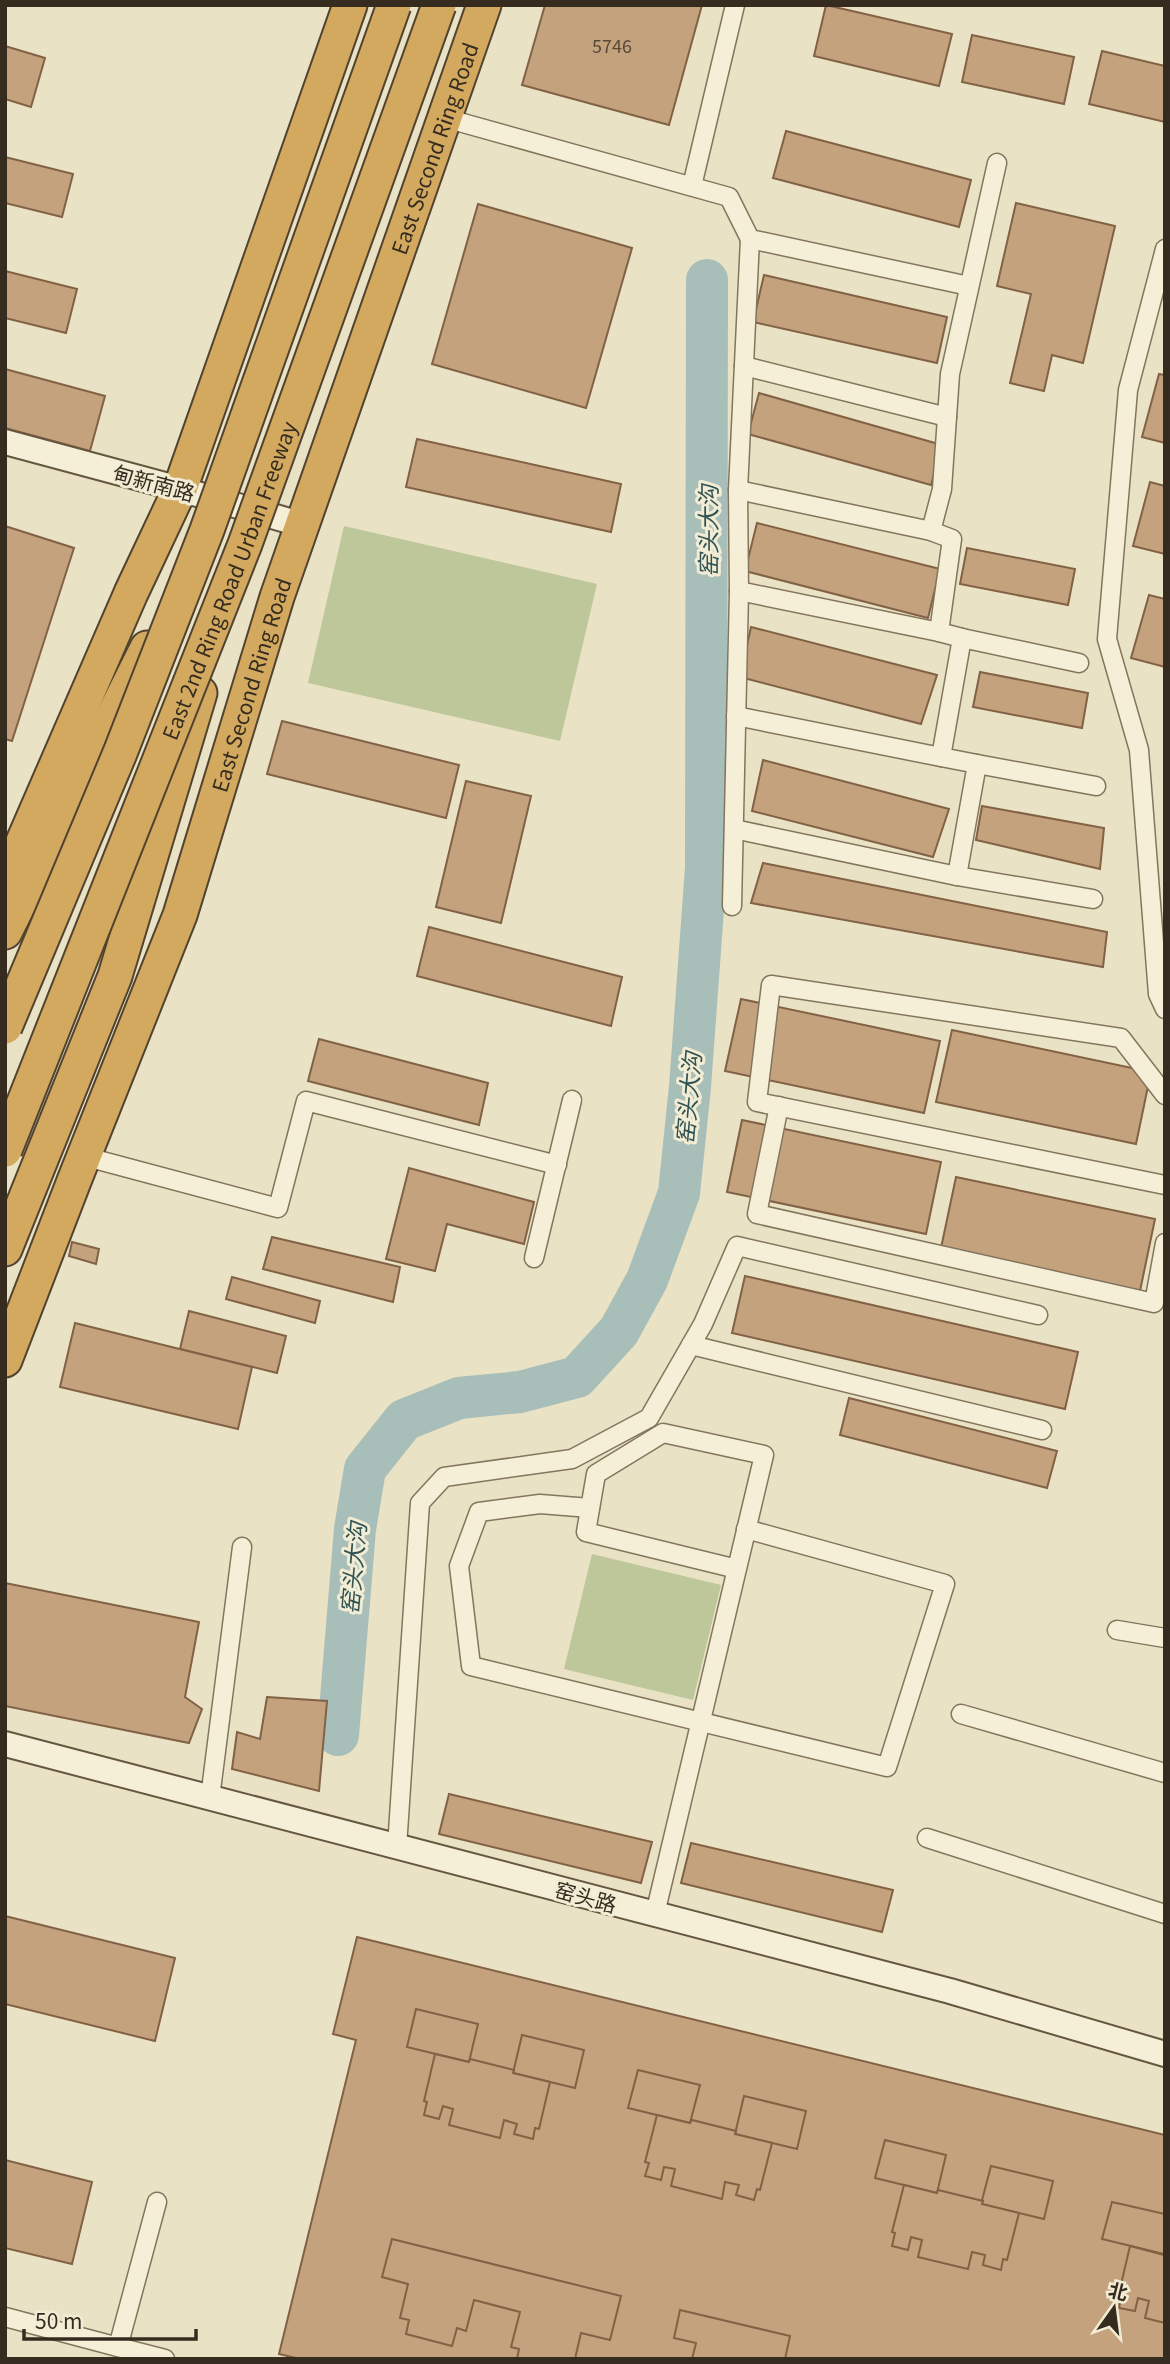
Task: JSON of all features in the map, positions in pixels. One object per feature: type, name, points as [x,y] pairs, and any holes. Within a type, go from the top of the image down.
[{"type":"highway","points":[[5,883],[131,593],[180,489],[350,5]]},
{"type":"highway","name":"East 2nd Ring Road Urban Freeway","points":[[5,1027],[120,753],[206,530],[394,5]]},
{"type":"highway","name":"East 2nd Ring Road Urban Freeway","points":[[5,1150],[245,544],[439,5]]},
{"type":"highway","name":"East Second Ring Road","points":[[5,1360],[180,915],[277,597],[484,5]]},
{"type":"highway","points":[[5,932],[206,530]]},
{"type":"highway","points":[[5,1249],[115,976],[245,544]]},
{"type":"main road","name":"甸新南路","points":[[5,442],[303,524]]},
{"type":"main road","name":"窑头路","points":[[5,1744],[950,1991],[1165,2054]]},
{"type":"street","points":[[692,187],[735,5]]},
{"type":"street","points":[[445,118],[729,197],[750,239],[738,489],[739,591],[732,906]]},
{"type":"street","points":[[931,531],[942,489],[950,374],[997,163]]},
{"type":"street","points":[[750,239],[970,286]]},
{"type":"street","points":[[1165,249],[1128,390],[1107,639],[1139,750],[1158,994],[1165,1009]]},
{"type":"street","points":[[744,366],[947,417]]},
{"type":"street","points":[[738,489],[931,531],[952,539],[939,632]]},
{"type":"street","points":[[739,591],[1079,663]]},
{"type":"street","points":[[942,757],[962,638]]},
{"type":"street","points":[[736,716],[1097,786]]},
{"type":"street","points":[[957,876],[977,764]]},
{"type":"street","points":[[734,829],[957,876],[1093,899]]},
{"type":"street","points":[[1165,1095],[1121,1038],[771,985],[757,1102],[1165,1185]]},
{"type":"street","points":[[534,1258],[572,1100]]},
{"type":"street","points":[[83,1156],[278,1208],[306,1101],[557,1165]]},
{"type":"street","points":[[779,1106],[757,1214],[1154,1303],[1165,1243]]},
{"type":"street","points":[[397,1847],[420,1503],[444,1477],[572,1459],[649,1418],[703,1324],[737,1246],[1038,1315]]},
{"type":"street","points":[[691,1345],[1042,1430]]},
{"type":"street","points":[[655,1914],[701,1723],[764,1455],[663,1433],[596,1474],[586,1532],[737,1569]]},
{"type":"street","points":[[590,1508],[540,1504],[479,1512],[459,1566],[471,1667],[887,1768],[945,1584],[746,1529]]},
{"type":"street","points":[[210,1798],[243,1547]]},
{"type":"street","points":[[1117,1630],[1165,1638]]},
{"type":"street","points":[[961,1714],[1165,1773]]},
{"type":"street","points":[[927,1838],[1165,1914]]},
{"type":"street","points":[[118,2347],[157,2202]]},
{"type":"street","points":[[5,2317],[165,2359]]},
{"type":"green space","points":[[344,526],[597,584],[560,741],[308,683]]},
{"type":"green space","points":[[592,1554],[721,1585],[693,1700],[564,1669]]},
{"type":"building","points":[[545,5],[702,5],[669,125],[522,85]]},
{"type":"building","points":[[826,5],[952,34],[939,86],[814,56]]},
{"type":"building","points":[[972,35],[1074,57],[1064,104],[962,82]]},
{"type":"building","points":[[5,46],[45,58],[31,107],[5,99]]},
{"type":"building","points":[[1102,51],[1165,66],[1165,122],[1089,104]]},
{"type":"building","points":[[786,131],[971,180],[959,227],[773,178]]},
{"type":"building","points":[[5,157],[73,174],[62,217],[5,203]]},
{"type":"building","points":[[1016,203],[1115,226],[1083,363],[1052,355],[1044,391],[1010,383],[1031,294],[997,286]]},
{"type":"building","points":[[478,204],[632,248],[586,408],[432,364]]},
{"type":"building","points":[[5,271],[77,289],[66,333],[5,318]]},
{"type":"building","points":[[764,275],[947,317],[937,363],[753,322]]},
{"type":"building","points":[[5,369],[105,396],[90,451],[5,428]]},
{"type":"building","points":[[1159,374],[1165,375],[1165,443],[1142,437]]},
{"type":"building","points":[[759,393],[942,445],[931,485],[748,434]]},
{"type":"building","points":[[417,439],[621,484],[611,532],[406,487]]},
{"type":"building","points":[[1150,482],[1165,486],[1165,554],[1133,546]]},
{"type":"building","points":[[757,523],[940,569],[928,618],[745,571]]},
{"type":"building","points":[[5,526],[74,548],[12,741],[5,739]]},
{"type":"building","points":[[967,548],[1075,569],[1068,605],[960,584]]},
{"type":"building","points":[[1149,595],[1165,599],[1165,667],[1131,658]]},
{"type":"building","points":[[751,627],[937,675],[921,724],[740,677]]},
{"type":"building","points":[[980,672],[1088,693],[1082,728],[973,707]]},
{"type":"building","points":[[282,721],[459,765],[446,818],[267,774]]},
{"type":"building","points":[[763,760],[949,809],[933,857],[752,811]]},
{"type":"building","points":[[466,781],[531,796],[501,923],[436,907]]},
{"type":"building","points":[[982,806],[1104,828],[1100,869],[976,840]]},
{"type":"building","points":[[763,863],[1107,932],[1103,967],[751,903]]},
{"type":"building","points":[[429,927],[622,977],[611,1026],[417,976]]},
{"type":"building","points":[[741,999],[940,1041],[924,1113],[725,1071]]},
{"type":"building","points":[[952,1030],[1151,1072],[1136,1144],[936,1102]]},
{"type":"building","points":[[319,1039],[488,1083],[479,1125],[308,1081]]},
{"type":"building","points":[[742,1120],[941,1162],[926,1234],[727,1192]]},
{"type":"building","points":[[409,1168],[534,1202],[524,1244],[447,1224],[435,1271],[386,1259]]},
{"type":"building","points":[[956,1177],[1155,1219],[1140,1291],[941,1248]]},
{"type":"building","points":[[272,1237],[400,1267],[393,1302],[263,1269]]},
{"type":"building","points":[[72,1242],[99,1249],[96,1264],[69,1256]]},
{"type":"building","points":[[745,1276],[1078,1352],[1065,1409],[732,1333]]},
{"type":"building","points":[[232,1277],[320,1301],[315,1323],[226,1299]]},
{"type":"building","points":[[189,1311],[286,1336],[277,1373],[180,1349]]},
{"type":"building","points":[[75,1323],[252,1367],[238,1429],[60,1387]]},
{"type":"building","points":[[849,1398],[1057,1451],[1047,1488],[840,1435]]},
{"type":"building","points":[[5,1583],[199,1622],[185,1697],[202,1709],[189,1743],[5,1706]]},
{"type":"building","points":[[267,1697],[327,1701],[319,1791],[232,1769],[237,1732],[260,1739]]},
{"type":"building","points":[[449,1794],[652,1842],[641,1883],[439,1834]]},
{"type":"building","points":[[691,1843],[893,1890],[882,1932],[681,1883]]},
{"type":"building","points":[[5,1916],[175,1958],[155,2041],[5,2004]]},
{"type":"building","points":[[357,1937],[1165,2135],[1165,2359],[300,2359],[279,2354],[356,2040],[333,2034]]},
{"type":"building","points":[[416,2009],[478,2024],[469,2062],[407,2047]]},
{"type":"building","points":[[522,2035],[584,2050],[575,2088],[513,2073]]},
{"type":"building","points":[[435,2054],[469,2062],[470,2059],[550,2082],[539,2129],[535,2128],[533,2139],[514,2134],[517,2124],[504,2120],[500,2138],[449,2125],[453,2109],[443,2106],[439,2119],[424,2115],[427,2102],[424,2101]]},
{"type":"building","points":[[638,2070],[700,2085],[690,2123],[628,2108]]},
{"type":"building","points":[[744,2096],[806,2111],[797,2149],[735,2134]]},
{"type":"building","points":[[657,2115],[690,2123],[692,2120],[772,2143],[760,2190],[757,2189],[754,2200],[736,2195],[739,2185],[725,2182],[722,2199],[671,2186],[675,2169],[664,2167],[661,2180],[645,2176],[649,2163],[645,2162]]},
{"type":"building","points":[[885,2140],[946,2155],[937,2193],[875,2178]]},
{"type":"building","points":[[5,2160],[92,2182],[72,2264],[5,2248]]},
{"type":"building","points":[[991,2166],[1053,2181],[1044,2219],[981,2204]]},
{"type":"building","points":[[904,2185],[937,2193],[938,2190],[1019,2213],[1007,2260],[1003,2259],[1001,2270],[983,2265],[985,2255],[972,2252],[968,2269],[918,2257],[922,2240],[911,2237],[908,2250],[892,2246],[895,2233],[892,2232]]},
{"type":"building","points":[[1112,2202],[1165,2214],[1164,2254],[1102,2239]]},
{"type":"building","points":[[392,2239],[621,2296],[610,2340],[581,2333],[575,2359],[517,2359],[519,2349],[511,2347],[520,2312],[474,2300],[466,2331],[457,2328],[452,2346],[406,2334],[409,2320],[400,2318],[408,2284],[382,2277]]},
{"type":"building","points":[[1130,2246],[1164,2255],[1165,2252],[1165,2323],[1145,2318],[1149,2301],[1138,2298],[1135,2311],[1119,2308],[1122,2294],[1119,2293]]},
{"type":"building","points":[[680,2310],[790,2336],[785,2359],[692,2359],[696,2343],[674,2338]]},
{"type":"waterway","name":"窑头大沟","points":[[338,1735],[355,1529],[365,1469],[404,1420],[459,1398],[520,1392],[577,1377],[619,1331],[647,1280],[679,1193],[690,1087],[706,868],[707,280]]}]
